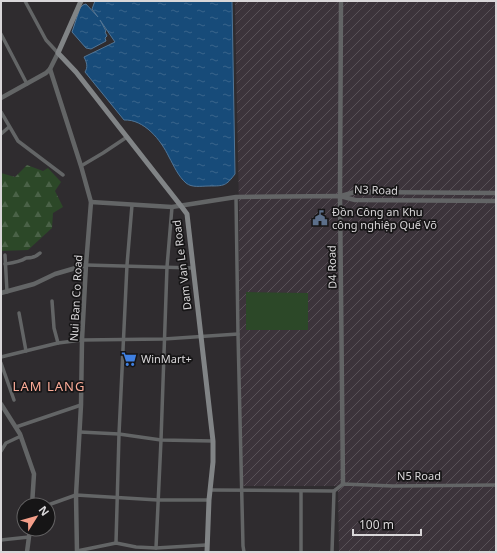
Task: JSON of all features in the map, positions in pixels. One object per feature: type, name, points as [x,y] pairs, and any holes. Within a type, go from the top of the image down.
[{"type":"main road","points":[[58,53],[81,1]]},
{"type":"main road","name":"Dam Van Le Road","points":[[58,53],[76,72],[187,214],[214,441],[206,546],[207,552]]},
{"type":"street","points":[[1,99],[46,73],[50,69],[58,53],[46,40],[25,1]]},
{"type":"street","name":"D4 Road","points":[[341,1],[340,196],[343,484]]},
{"type":"street","points":[[1,34],[27,84]]},
{"type":"street","name":"Nui Ban Co Road","points":[[50,69],[91,202],[82,340],[80,432],[76,495],[77,551]]},
{"type":"street","points":[[1,112],[18,141],[63,175]]},
{"type":"street","points":[[1,134],[9,127]]},
{"type":"street","points":[[81,166],[127,137]]},
{"type":"street","name":"N3 Road","points":[[340,196],[355,192],[496,193]]},
{"type":"street","points":[[91,202],[172,207],[236,198],[340,196]]},
{"type":"street","name":"N3 Road","points":[[340,196],[355,200],[496,201]]},
{"type":"street","points":[[236,198],[241,491],[244,552]]},
{"type":"street","points":[[116,543],[123,340],[132,205]]},
{"type":"street","points":[[156,548],[167,267],[172,207]]},
{"type":"street","points":[[5,264],[24,260],[40,253]]},
{"type":"street","points":[[4,255],[7,292]]},
{"type":"street","points":[[1,293],[34,284],[55,274],[86,264],[193,268]]},
{"type":"street","points":[[52,301],[54,328],[58,343]]},
{"type":"street","points":[[19,313],[26,351]]},
{"type":"street","points":[[1,357],[58,343],[82,340],[164,339],[238,334]]},
{"type":"street","points":[[1,363],[14,400]]},
{"type":"street","points":[[1,404],[21,436],[34,474],[33,497]]},
{"type":"street","points":[[16,427],[81,405]]},
{"type":"street","points":[[80,432],[119,434],[161,440],[214,441]]},
{"type":"street","points":[[1,451],[6,443],[21,436]]},
{"type":"street","points":[[210,490],[334,491],[343,484]]},
{"type":"street","name":"N5 Road","points":[[343,484],[393,486],[496,485]]},
{"type":"street","points":[[300,552],[301,491]]},
{"type":"street","points":[[332,552],[334,491]]},
{"type":"street","points":[[56,502],[76,495],[158,500],[209,500]]},
{"type":"street","points":[[1,540],[29,537],[27,552]]},
{"type":"street","points":[[77,551],[116,543],[136,547],[156,548],[206,546]]},
{"type":"street","points":[[136,547],[141,552]]},
{"type":"shaded area","points":[[235,1],[496,1],[496,552],[339,552],[338,486],[240,486],[239,208]]},
{"type":"green space","points":[[27,165],[43,171],[48,168],[61,182],[55,191],[63,207],[53,213],[52,228],[28,250],[1,251],[1,173],[15,177]]},
{"type":"green space","points":[[246,292],[308,293],[308,330],[246,330]]},
{"type":"water","points":[[95,1],[232,1],[235,174],[227,183],[218,186],[191,186],[186,183],[178,174],[166,150],[157,138],[138,123],[124,120],[85,72],[87,65],[84,57],[115,42],[100,20],[106,31],[106,41],[91,49],[86,48],[72,32],[80,8],[83,5],[86,4],[98,17],[92,9]]},
{"type":"place","name":"Đồn Công an Khu công nghiệp Quế Võ","points":[[320,218]]},
{"type":"place","name":"WinMart+","points":[[129,359]]},
{"type":"district","name":"LAM LANG","points":[[49,386]]}]
